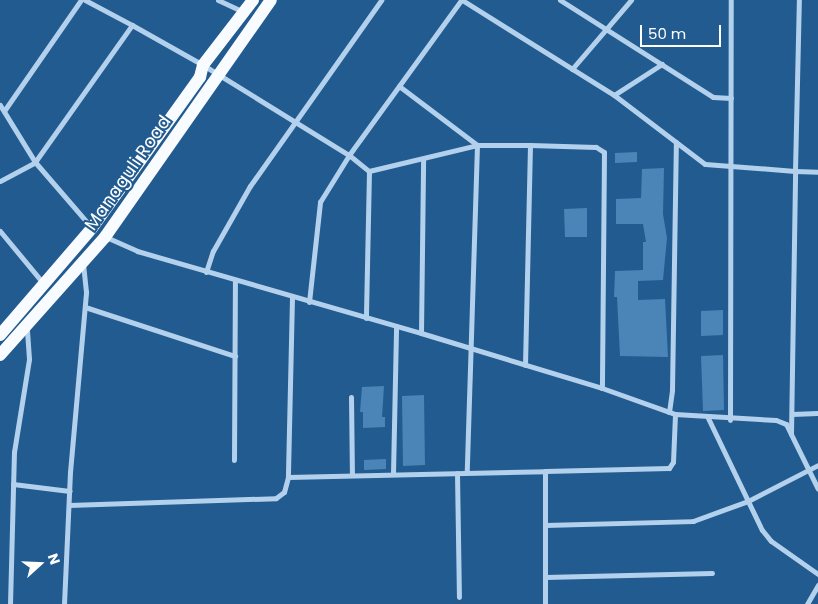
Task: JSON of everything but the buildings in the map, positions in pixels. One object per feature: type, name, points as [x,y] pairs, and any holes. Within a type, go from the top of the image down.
[{"type":"main road","name":"Managuli Road","points":[[0,335],[92,228],[200,77],[203,64],[253,0]]},
{"type":"main road","name":"Managuli Road","points":[[0,355],[83,264],[105,237],[271,0]]},
{"type":"street","points":[[4,111],[81,0]]},
{"type":"street","points":[[85,0],[203,64],[349,155],[369,171]]},
{"type":"street","points":[[218,0],[244,13]]},
{"type":"street","points":[[206,272],[214,251],[250,186],[381,0]]},
{"type":"street","points":[[309,302],[320,202],[349,155],[461,0],[614,95],[705,164],[818,172]]},
{"type":"street","points":[[560,0],[712,97],[731,98]]},
{"type":"street","points":[[572,69],[631,0]]},
{"type":"street","points":[[730,420],[731,0]]},
{"type":"street","points":[[791,435],[799,0]]},
{"type":"street","points":[[0,181],[35,162],[132,25]]},
{"type":"street","points":[[614,95],[662,64]]},
{"type":"street","points":[[400,86],[477,145]]},
{"type":"street","points":[[0,105],[35,162],[92,228]]},
{"type":"street","points":[[288,477],[668,468],[673,462],[672,390],[676,142]]},
{"type":"street","points":[[467,472],[473,349],[477,145]]},
{"type":"street","points":[[369,171],[477,145],[596,147],[604,152],[602,388]]},
{"type":"street","points":[[525,365],[530,145]]},
{"type":"street","points":[[421,333],[423,159]]},
{"type":"street","points":[[366,318],[369,171]]},
{"type":"street","points":[[0,231],[44,285]]},
{"type":"street","points":[[105,237],[137,252],[421,333],[602,388],[672,413],[730,420],[776,420],[786,424],[818,489]]},
{"type":"street","points":[[64,604],[69,505],[85,307],[83,264]]},
{"type":"street","points":[[234,460],[236,281]]},
{"type":"street","points":[[69,505],[276,498],[284,492],[288,477],[292,297]]},
{"type":"street","points":[[85,307],[235,356]]},
{"type":"street","points":[[10,604],[14,452],[29,359],[27,326]]},
{"type":"street","points":[[393,474],[396,326]]},
{"type":"street","points":[[351,397],[352,475]]},
{"type":"street","points":[[792,414],[818,413]]},
{"type":"street","points":[[708,418],[767,537],[818,574]]},
{"type":"street","points":[[545,525],[693,521],[748,501],[818,465]]},
{"type":"street","points":[[545,470],[545,604]]},
{"type":"street","points":[[457,473],[459,597]]},
{"type":"street","points":[[13,484],[70,491]]},
{"type":"street","points":[[545,577],[712,573]]},
{"type":"street","points":[[806,604],[818,585]]}]
